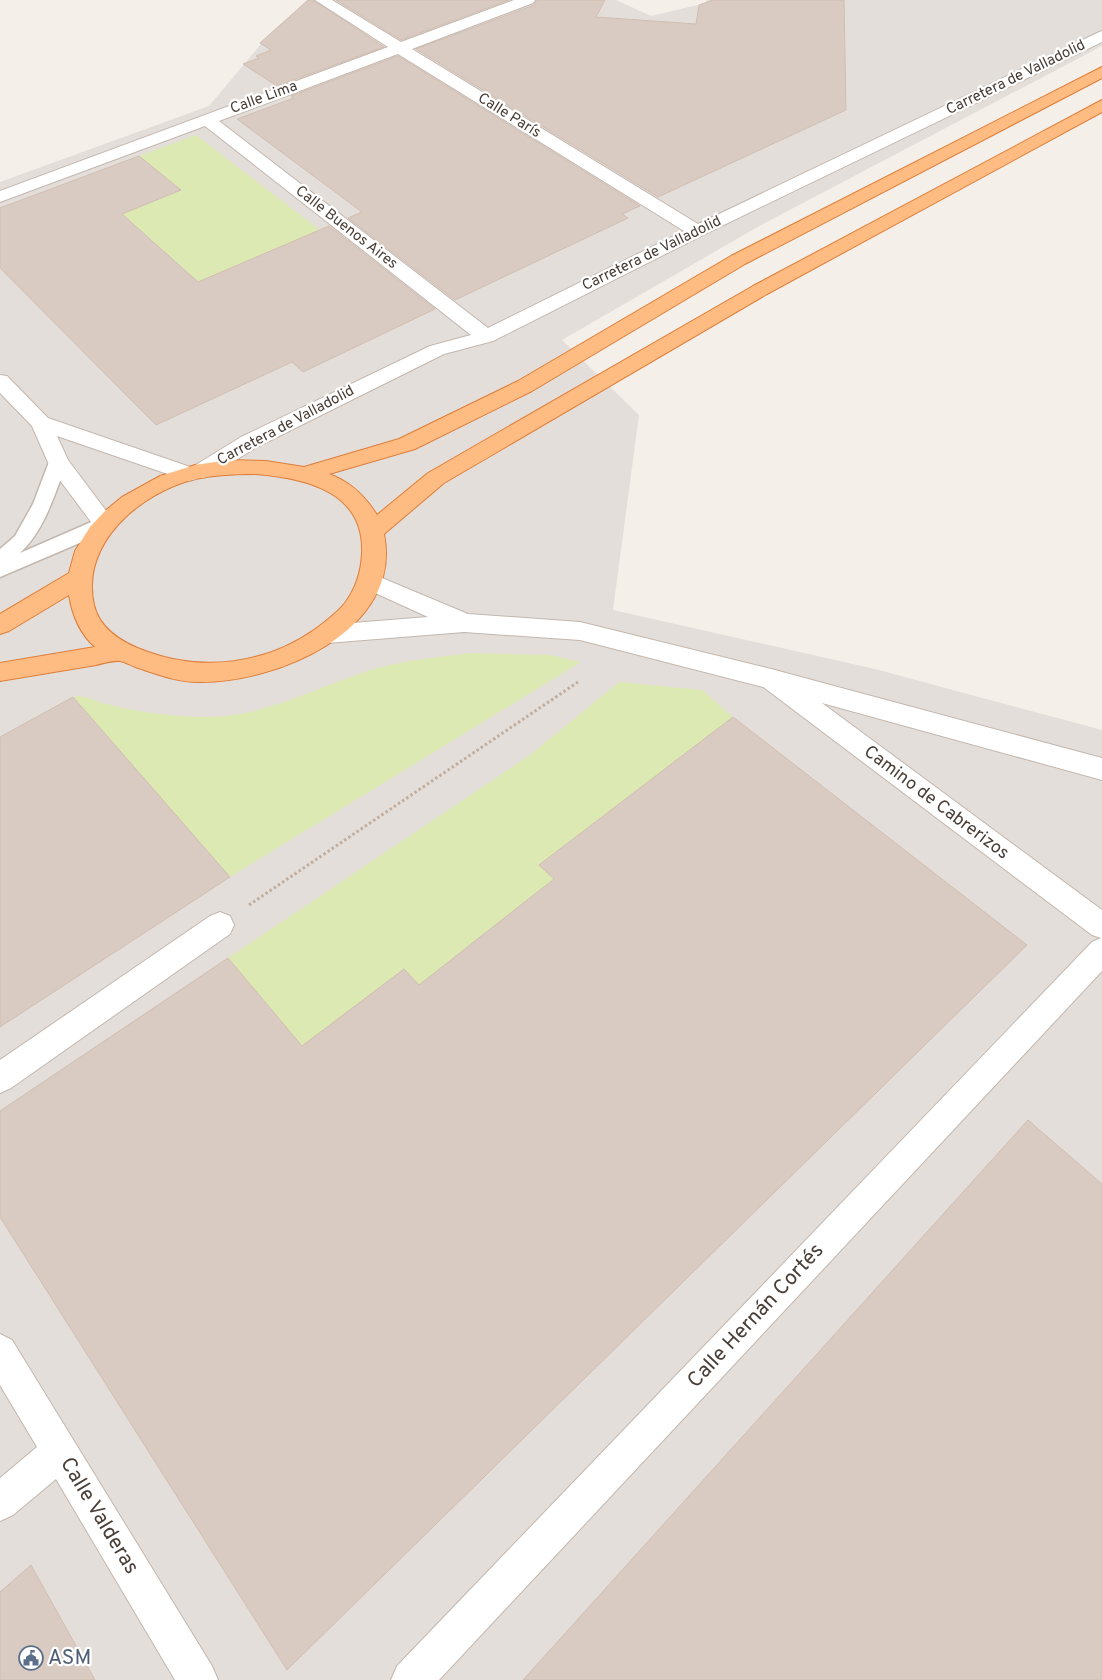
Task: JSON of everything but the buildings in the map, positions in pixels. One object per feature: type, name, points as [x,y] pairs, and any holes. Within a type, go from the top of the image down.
[{"type":"highway","points":[[305,474],[407,444],[525,386],[738,260],[1102,72]]},
{"type":"highway","points":[[373,531],[445,473],[760,290],[1102,105]]},
{"type":"highway","points":[[255,466],[305,474],[327,482],[346,492],[359,504],[373,531],[376,555],[370,582],[354,609],[327,634],[289,656],[245,670],[199,673],[159,666],[119,652],[95,632],[82,609],[78,578],[89,544],[104,525],[144,494],[167,482],[195,473],[255,466]]},
{"type":"highway","points":[[0,625],[78,578]]},
{"type":"highway","points":[[0,672],[119,652]]},
{"type":"street","name":"Calle París","points":[[322,0],[697,232]]},
{"type":"street","name":"Calle Lima","points":[[0,197],[528,0]]},
{"type":"street","name":"Carretera de Valladolid","points":[[195,473],[249,442],[436,350],[486,337],[697,232],[1102,36]]},
{"type":"street","name":"Calle Buenos Aires","points":[[206,119],[486,337]]},
{"type":"street","points":[[0,381],[41,423],[58,462],[104,525]]},
{"type":"street","points":[[41,423],[195,473]]},
{"type":"street","name":"Camino de Cabrerizos","points":[[370,582],[464,623]]},
{"type":"street","name":"Camino de Cabrerizos","points":[[327,634],[464,623],[580,631],[771,679],[1102,769]]},
{"type":"street","name":"Camino de Cabrerizos","points":[[771,679],[1102,926]]},
{"type":"street","points":[[0,1078],[220,925]]},
{"type":"street","name":"Calle Hernán Cortés","points":[[411,1680],[1102,951]]},
{"type":"street","name":"Calle Valderas","points":[[0,1352],[198,1680]]},
{"type":"street","points":[[0,1502],[60,1451]]},
{"type":"lane","points":[[0,560],[22,540],[42,504],[58,462]]},
{"type":"lane","points":[[0,570],[48,547],[104,525]]},
{"type":"path","points":[[220,925],[578,682]]},
{"type":"shaded area","points":[[308,0],[616,0],[651,16],[706,3],[707,0],[1102,0],[1102,46],[761,225],[562,340],[639,415],[613,610],[875,669],[1102,730],[1102,1680],[0,1680],[0,182],[209,106],[261,44]]},
{"type":"green space","points":[[196,135],[320,230],[198,282],[122,214],[181,191],[139,156]]},
{"type":"green space","points":[[471,653],[549,655],[581,662],[230,877],[73,697],[85,697],[118,707],[156,714],[194,717],[229,716],[271,706],[374,669],[422,659]]},
{"type":"green space","points":[[619,682],[702,690],[733,717],[539,865],[554,879],[419,985],[302,1046],[228,958],[530,755]]},
{"type":"place","name":"ASM","points":[[31,1658]]}]
